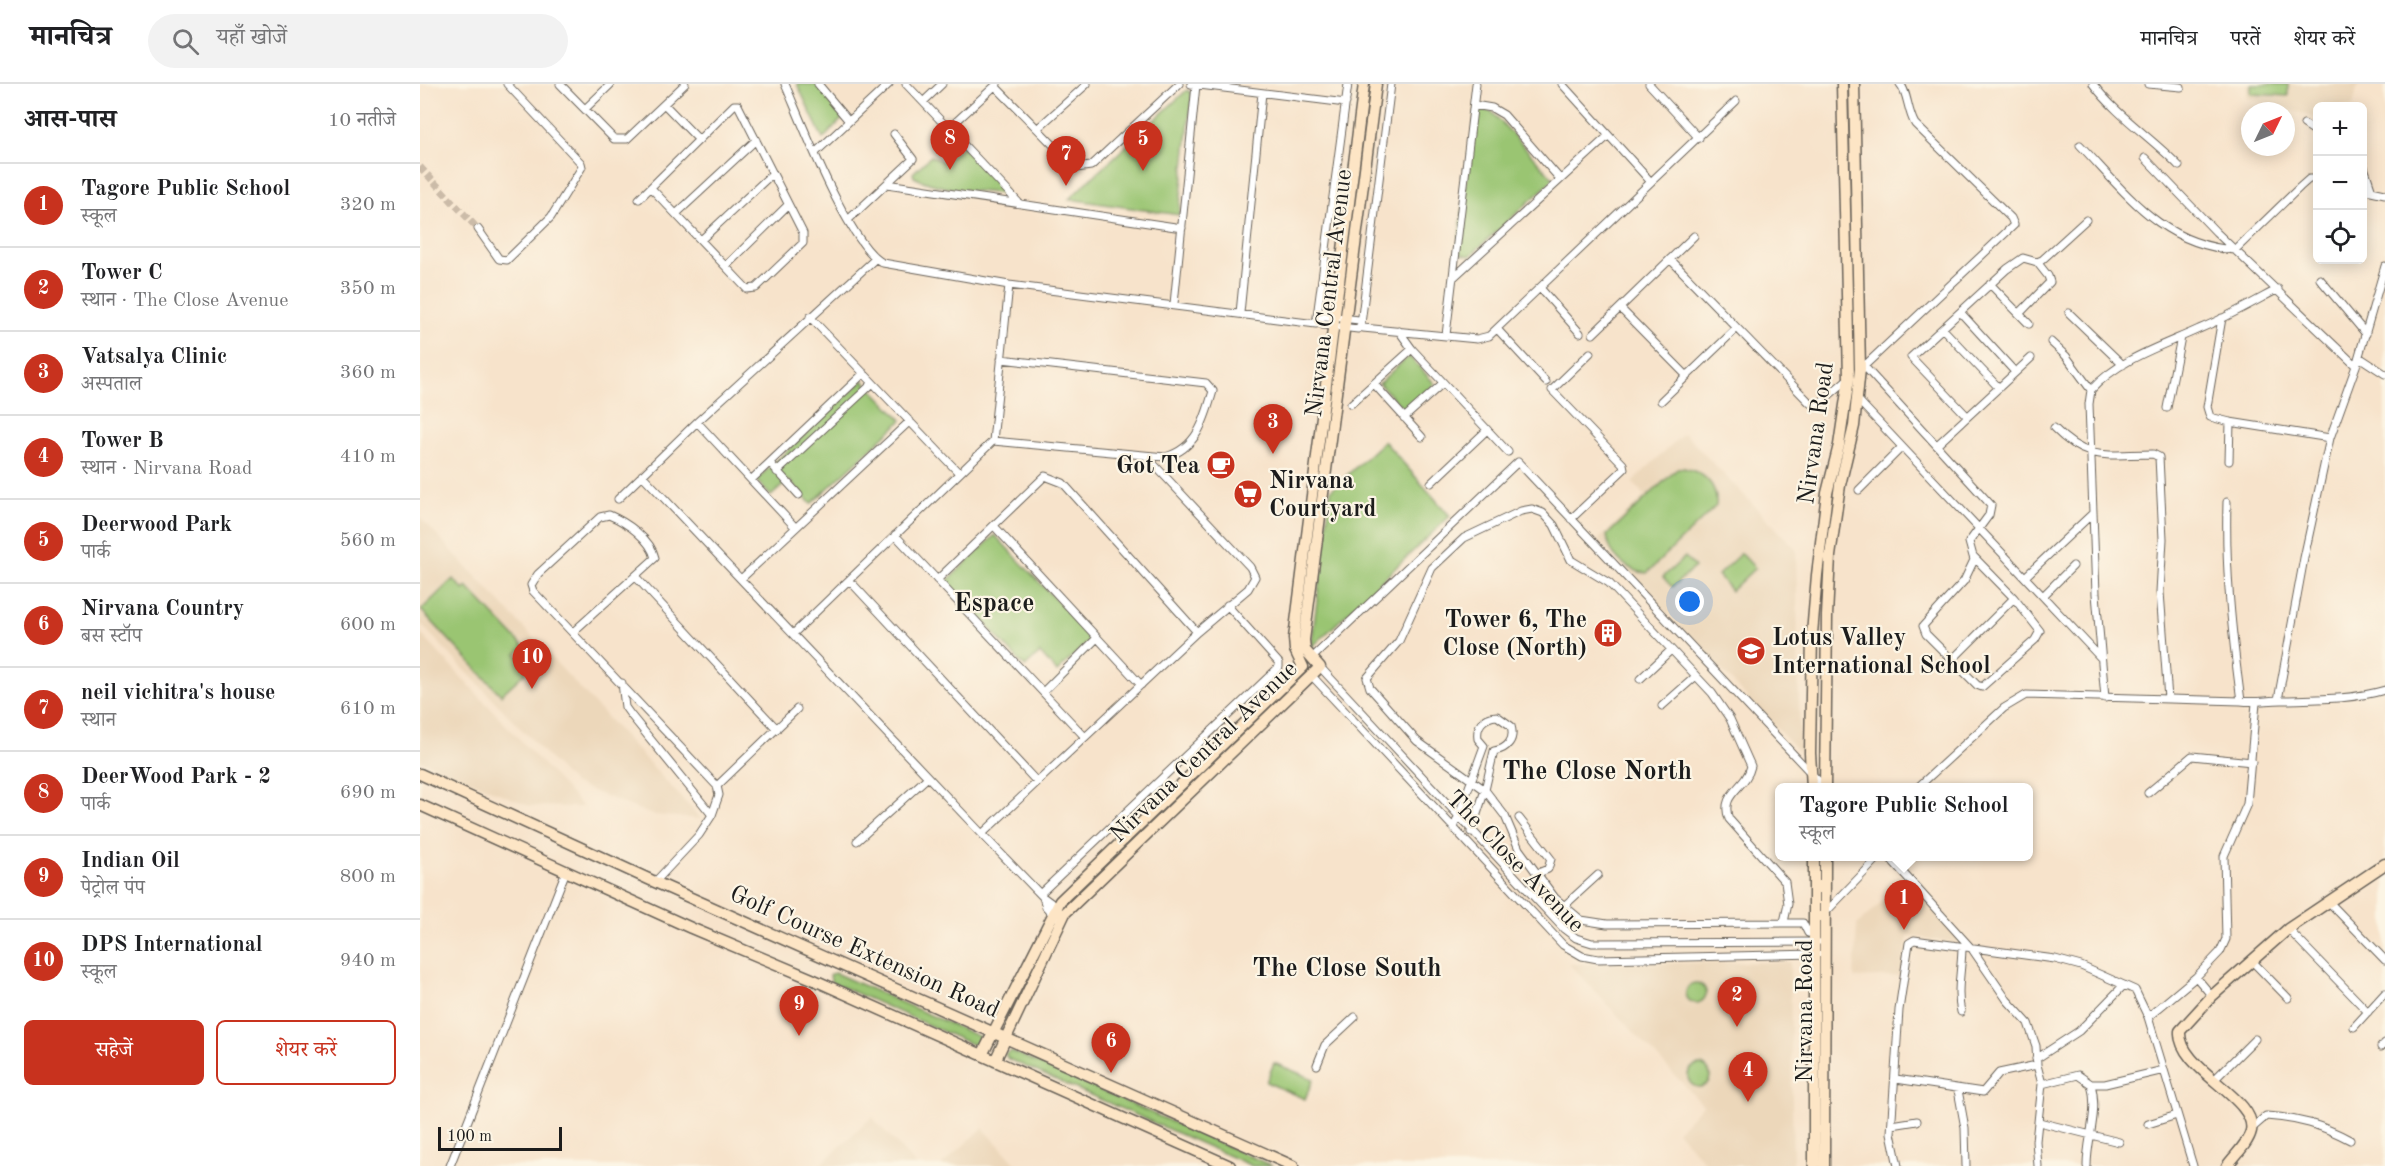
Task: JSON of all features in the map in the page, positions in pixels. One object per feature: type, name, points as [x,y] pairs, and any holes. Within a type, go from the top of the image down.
[{"type":"main road","name":"Nirvana Central Avenue","points":[[982,1055],[993,1030],[1058,915],[1303,667],[1295,650],[1294,638],[1364,84]]},
{"type":"main road","name":"Nirvana Central Avenue","points":[[995,1061],[1058,915],[1320,667],[1305,650],[1304,640],[1376,84]]},
{"type":"main road","name":"Nirvana Road","points":[[1812,783],[1812,634],[1816,575],[1827,493],[1839,445],[1849,378],[1842,84]]},
{"type":"main road","name":"Nirvana Road","points":[[1825,783],[1830,556],[1840,485],[1858,400],[1862,368],[1854,84]]},
{"type":"main road","points":[[1303,667],[1312,658]]},
{"type":"main road","name":"The Close Avenue","points":[[1303,667],[1312,676]]},
{"type":"main road","name":"Golf Course Extension Road","points":[[420,774],[655,882],[993,1030],[1293,1166]]},
{"type":"main road","name":"Golf Course Extension Road","points":[[420,805],[1230,1166]]},
{"type":"main road","name":"Nirvana Road","points":[[1814,861],[1814,1166]]},
{"type":"main road","name":"Nirvana Road","points":[[1824,1166],[1825,861]]},
{"type":"main road","points":[[2227,1166],[2247,1140],[2251,1129],[2243,1109],[2188,1054],[2179,1036],[2182,1027],[2212,996],[2288,929],[2385,864]]},
{"type":"street","points":[[478,229],[499,259],[507,260],[551,217],[582,167],[581,163],[507,84]]},
{"type":"street","points":[[560,84],[614,139],[620,141],[627,139],[685,84]]},
{"type":"street","points":[[585,110],[611,84]]},
{"type":"street","points":[[785,84],[848,220],[875,259],[883,263],[1009,285],[1174,304],[1317,324],[1348,84]]},
{"type":"street","points":[[818,84],[849,121]]},
{"type":"street","points":[[815,153],[889,84]]},
{"type":"street","points":[[906,84],[1018,203]]},
{"type":"street","points":[[923,102],[942,84]]},
{"type":"street","points":[[1038,128],[1086,84]]},
{"type":"street","points":[[948,129],[996,85],[1076,168],[1084,169],[1091,166],[1179,84]]},
{"type":"street","points":[[1361,324],[1391,84]]},
{"type":"street","points":[[1446,335],[1476,84]]},
{"type":"street","points":[[1562,84],[1651,182]]},
{"type":"street","points":[[1648,84],[1699,138]]},
{"type":"street","points":[[1854,84],[1859,84]]},
{"type":"street","points":[[1670,259],[1810,403],[1820,403],[1862,368],[2014,225],[2011,218],[1915,124],[1907,109],[1905,92],[1900,84]]},
{"type":"street","points":[[2093,84],[2130,123],[2157,144],[2179,166]]},
{"type":"street","points":[[2148,84],[2181,87]]},
{"type":"street","points":[[1174,304],[1193,85],[1346,103]]},
{"type":"street","points":[[1240,313],[1262,93]]},
{"type":"street","points":[[1317,320],[1323,325],[1359,320],[1364,328],[1477,339],[1498,330],[1736,101]]},
{"type":"street","points":[[664,104],[699,140]]},
{"type":"street","points":[[639,199],[734,105],[741,108],[803,233],[802,243],[752,290],[747,288],[651,188]]},
{"type":"street","points":[[1474,105],[1492,108],[1504,115],[1560,179]]},
{"type":"street","points":[[2304,124],[2313,130]]},
{"type":"street","points":[[848,220],[913,159],[894,134]]},
{"type":"street","points":[[1453,278],[1608,136]]},
{"type":"street","points":[[676,214],[756,140]]},
{"type":"street","points":[[2080,145],[2142,210],[2162,226],[2173,234],[2212,248],[2235,250],[2300,187],[2313,179]]},
{"type":"street","points":[[2145,158],[2235,250],[2356,366]]},
{"type":"street","points":[[701,240],[772,174]]},
{"type":"street","points":[[2367,176],[2372,191]]},
{"type":"street","points":[[887,184],[1182,228]]},
{"type":"street","points":[[2367,190],[2385,194]]},
{"type":"street","points":[[726,266],[788,205]]},
{"type":"street","points":[[1967,416],[1911,357],[1990,284],[2022,258],[2037,261],[2047,257],[2086,220]]},
{"type":"street","points":[[1593,334],[1694,236]]},
{"type":"street","points":[[618,499],[697,422],[875,259]]},
{"type":"street","points":[[2019,314],[2050,282],[2037,261]]},
{"type":"street","points":[[2278,700],[2304,558],[2330,438],[2359,357],[2385,266]]},
{"type":"street","points":[[2320,279],[2366,334]]},
{"type":"street","points":[[1990,284],[2029,324]]},
{"type":"street","points":[[793,634],[993,441],[1009,285]]},
{"type":"street","points":[[1541,289],[1580,333]]},
{"type":"street","points":[[2105,698],[2100,657],[2093,513],[2089,404],[2091,390],[2123,365],[2278,290]]},
{"type":"street","points":[[1620,308],[1687,376]]},
{"type":"street","points":[[1961,313],[2015,372]]},
{"type":"street","points":[[2069,313],[2123,365]]},
{"type":"street","points":[[810,317],[959,473]]},
{"type":"street","points":[[2222,318],[2207,413],[2214,419],[2230,423],[2330,438]]},
{"type":"street","points":[[1661,400],[1737,328]]},
{"type":"street","points":[[1943,329],[1999,388]]},
{"type":"street","points":[[1498,330],[1546,382]]},
{"type":"street","points":[[1399,331],[1412,349],[1508,452]]},
{"type":"street","points":[[2167,408],[2181,337]]},
{"type":"street","points":[[2051,342],[2091,390]]},
{"type":"street","points":[[1351,405],[1412,349]]},
{"type":"street","points":[[1571,519],[1624,469],[1623,464],[1552,390],[1590,353]]},
{"type":"street","points":[[2359,357],[2385,374]]},
{"type":"street","points":[[1937,445],[2031,358]]},
{"type":"street","points":[[993,441],[1165,457],[1178,454],[1204,425],[1213,391],[1206,383],[1001,359]]},
{"type":"street","points":[[1862,368],[1989,500],[1991,509],[1969,542],[1974,565],[1964,581],[1923,626],[1926,634],[1982,687],[2035,640],[2040,631],[2014,597],[1973,556]]},
{"type":"street","points":[[751,480],[864,373]]},
{"type":"street","points":[[777,472],[873,383]]},
{"type":"street","points":[[1404,418],[1443,383]]},
{"type":"street","points":[[1374,384],[1422,437]]},
{"type":"street","points":[[1858,400],[2100,657]]},
{"type":"street","points":[[741,579],[910,421]]},
{"type":"street","points":[[697,422],[795,527]]},
{"type":"street","points":[[2229,461],[2230,423]]},
{"type":"street","points":[[2055,428],[2071,445],[2092,454],[2153,454],[2161,461],[2163,539],[2160,592],[2168,699]]},
{"type":"street","points":[[1431,483],[1487,430]]},
{"type":"street","points":[[1859,490],[1902,447]]},
{"type":"street","points":[[982,834],[1197,632],[1248,589],[1256,578],[1254,571],[1146,456]]},
{"type":"street","points":[[1312,658],[1518,462],[1821,783]]},
{"type":"street","points":[[770,463],[799,495]]},
{"type":"street","points":[[642,476],[1058,915]]},
{"type":"street","points":[[937,580],[995,527],[1045,476],[1053,477],[1063,483],[1197,632]]},
{"type":"street","points":[[2227,502],[2226,540],[2231,628],[2241,701]]},
{"type":"street","points":[[1784,922],[1788,904],[1785,882],[1729,819],[1726,810],[1729,797],[1749,774],[1749,759],[1730,719],[1696,676],[1609,583],[1571,560],[1554,525],[1543,513],[1532,509],[1521,511],[1464,538],[1432,568],[1399,641],[1366,678],[1370,688],[1417,741],[1485,790],[1505,816],[1512,836],[1536,874],[1564,906],[1581,920],[1607,924],[1803,923],[1808,933],[1814,938]]},
{"type":"street","points":[[2026,576],[2093,513]]},
{"type":"street","points":[[573,632],[655,558],[654,552],[625,522],[605,514],[538,574],[531,585],[533,591],[717,786],[719,795],[712,815],[699,835],[655,882]]},
{"type":"street","points":[[995,527],[1141,685]]},
{"type":"street","points":[[895,535],[1085,737]]},
{"type":"street","points":[[2044,595],[2073,566]]},
{"type":"street","points":[[636,576],[777,729]]},
{"type":"street","points":[[849,580],[1037,782]]},
{"type":"street","points":[[1952,660],[2014,597]]},
{"type":"street","points":[[1042,896],[1279,667],[1279,663],[1227,605]]},
{"type":"street","points":[[1043,693],[1097,638]]},
{"type":"street","points":[[1640,679],[1671,650]]},
{"type":"street","name":"The Close Avenue","points":[[1312,676],[1538,918],[1571,950],[1598,959],[1814,954],[1826,948],[1814,938],[1592,943],[1576,938],[1471,830],[1320,667]]},
{"type":"street","points":[[1662,706],[1696,676]]},
{"type":"street","points":[[622,683],[625,707],[712,815]]},
{"type":"street","points":[[1922,783],[2004,708],[2026,695],[2241,701],[2256,704],[2278,700],[2354,698],[2385,690]]},
{"type":"street","points":[[2148,1017],[2196,977],[2220,952],[2226,939],[2224,856],[2234,828],[2247,804],[2256,704]]},
{"type":"street","points":[[717,786],[797,709]]},
{"type":"street","points":[[1454,828],[1484,746],[1477,734],[1481,722],[1491,716],[1502,718],[1511,726],[1512,738],[1506,748],[1494,751],[1485,790],[1467,842]]},
{"type":"street","points":[[2148,793],[2192,756],[2252,762]]},
{"type":"street","points":[[856,841],[928,777]]},
{"type":"street","points":[[1519,819],[1551,859],[1548,869],[1536,874]]},
{"type":"street","points":[[1824,913],[1875,861]]},
{"type":"street","points":[[1893,861],[1972,949],[2007,1000],[2028,1023],[2036,1046],[2042,1084],[2036,1141],[2038,1166]]},
{"type":"street","points":[[450,1166],[566,871]]},
{"type":"street","points":[[1564,906],[1598,875]]},
{"type":"street","points":[[1510,888],[1520,881]]},
{"type":"street","points":[[2328,901],[2385,960]]},
{"type":"street","points":[[1538,918],[1547,910]]},
{"type":"street","points":[[2288,929],[2368,1012]]},
{"type":"street","points":[[1571,950],[1576,938]]},
{"type":"street","points":[[1898,1166],[1892,1143],[1892,1125],[1899,1010],[1908,943],[1914,940],[2055,958],[2081,966],[2135,990],[2148,1017],[2193,1166]]},
{"type":"street","points":[[1961,1012],[1958,998],[1962,978],[1962,947]]},
{"type":"street","points":[[2252,961],[2288,998]]},
{"type":"street","points":[[2196,977],[2212,996]]},
{"type":"street","points":[[1896,1079],[1983,1092],[1999,1073],[2037,1062],[2079,1031],[2123,986]]},
{"type":"street","points":[[2354,1027],[2385,993]]},
{"type":"street","points":[[1317,1065],[1325,1045],[1355,1017]]},
{"type":"street","points":[[2214,1080],[2255,1039]]},
{"type":"street","points":[[2042,1084],[2078,1075],[2091,1084],[2105,1084],[2164,1070]]},
{"type":"street","points":[[2087,1166],[2094,1103],[2091,1084]]},
{"type":"street","points":[[1958,1090],[1965,1128],[1966,1166]]},
{"type":"street","points":[[2148,1124],[2177,1115]]},
{"type":"street","points":[[2251,1129],[2266,1116],[2295,1118],[2311,1122],[2350,1140]]},
{"type":"street","points":[[1892,1125],[1917,1121]]},
{"type":"street","points":[[2038,1122],[2119,1142]]},
{"type":"shaded area","points":[[2247,84],[2358,84],[2354,102],[2313,102],[2313,116],[2295,111],[2295,102],[2261,102],[2246,98]]},
{"type":"shaded area","name":"Lotus Valley International School","points":[[1684,433],[1796,549],[1800,753],[1598,540],[1645,496],[1632,482]]},
{"type":"shaded area","points":[[420,517],[701,819],[652,815],[573,783],[420,623]]},
{"type":"shaded area","points":[[420,633],[583,807],[530,806],[420,760]]},
{"type":"shaded area","points":[[1905,881],[1960,940],[1957,943],[1908,936],[1902,976],[1854,978],[1857,925]]},
{"type":"shaded area","points":[[1790,962],[1793,1166],[1708,1166],[1677,1131],[1703,1105],[1569,964]]},
{"type":"shaded area","points":[[872,1117],[917,1166],[819,1166]]},
{"type":"shaded area","points":[[983,1128],[1018,1166],[941,1166],[964,1145]]},
{"type":"green space","points":[[797,84],[816,84],[844,117],[823,139]]},
{"type":"green space","points":[[2251,84],[2288,84],[2288,96],[2251,94]]},
{"type":"green space","points":[[1187,90],[1192,93],[1179,215],[1069,199]]},
{"type":"green space","points":[[1476,109],[1491,111],[1554,179],[1470,256],[1457,253]]},
{"type":"green space","points":[[962,146],[1004,189],[1004,194],[935,185],[914,177],[913,173],[931,156],[943,162]]},
{"type":"green space","points":[[1409,356],[1435,384],[1405,411],[1379,383]]},
{"type":"green space","points":[[863,380],[902,420],[811,504],[789,480],[771,496],[756,480]]},
{"type":"green space","points":[[1384,441],[1450,516],[1311,648],[1331,490]]},
{"type":"green space","points":[[1684,468],[1698,473],[1708,481],[1715,492],[1716,506],[1647,573],[1626,566],[1615,556],[1607,535],[1677,469]]},
{"type":"green space","points":[[995,535],[1092,638],[1057,672],[1040,653],[1025,667],[946,582]]},
{"type":"green space","points":[[1741,553],[1755,568],[1731,591],[1718,575]]},
{"type":"green space","points":[[1685,557],[1695,567],[1672,587],[1663,577]]},
{"type":"green space","points":[[453,579],[464,590],[467,587],[524,647],[516,654],[530,668],[501,695],[421,610]]},
{"type":"green space","points":[[1906,883],[1922,900],[1914,908],[1898,891]]},
{"type":"green space","points":[[835,973],[985,1041],[978,1047],[831,982],[830,974]]},
{"type":"green space","points":[[1696,983],[1703,986],[1706,993],[1703,1000],[1696,1003],[1689,1000],[1686,993],[1689,986]]},
{"type":"green space","points":[[1011,1051],[1272,1166],[1252,1166],[1008,1059],[1005,1054]]},
{"type":"green space","points":[[1274,1063],[1313,1079],[1305,1099],[1266,1082]]},
{"type":"green space","points":[[1699,1065],[1707,1068],[1710,1076],[1707,1084],[1699,1087],[1691,1084],[1688,1076],[1691,1068]]},
{"type":"tunnel","points":[[420,167],[478,229]]},
{"type":"place","name":"DeerWood Park - 2","points":[[950,170]]},
{"type":"place","name":"Deerwood Park","points":[[1143,171]]},
{"type":"place","name":"neil vichitra's house","points":[[1066,186]]},
{"type":"place","name":"Vatsalya Clinic","points":[[1273,454]]},
{"type":"place","name":"Got Tea","points":[[1221,465]]},
{"type":"place","name":"Nirvana Courtyard","points":[[1248,494]]},
{"type":"place","name":"Tower 6, The Close (North)","points":[[1608,633]]},
{"type":"place","name":"Lotus Valley International School","points":[[1751,651]]},
{"type":"place","name":"DPS International","points":[[532,689]]},
{"type":"place","name":"Tagore Public School","points":[[1904,930]]},
{"type":"place","name":"Tower C","points":[[1737,1027]]},
{"type":"place","name":"Indian Oil","points":[[799,1036]]},
{"type":"place","name":"Nirvana Country","points":[[1111,1073]]},
{"type":"place","name":"Tower B","points":[[1748,1102]]},
{"type":"district","name":"Espace","points":[[994,602]]},
{"type":"district","name":"The Close North","points":[[1597,770]]},
{"type":"district","name":"The Close South","points":[[1347,967]]}]
